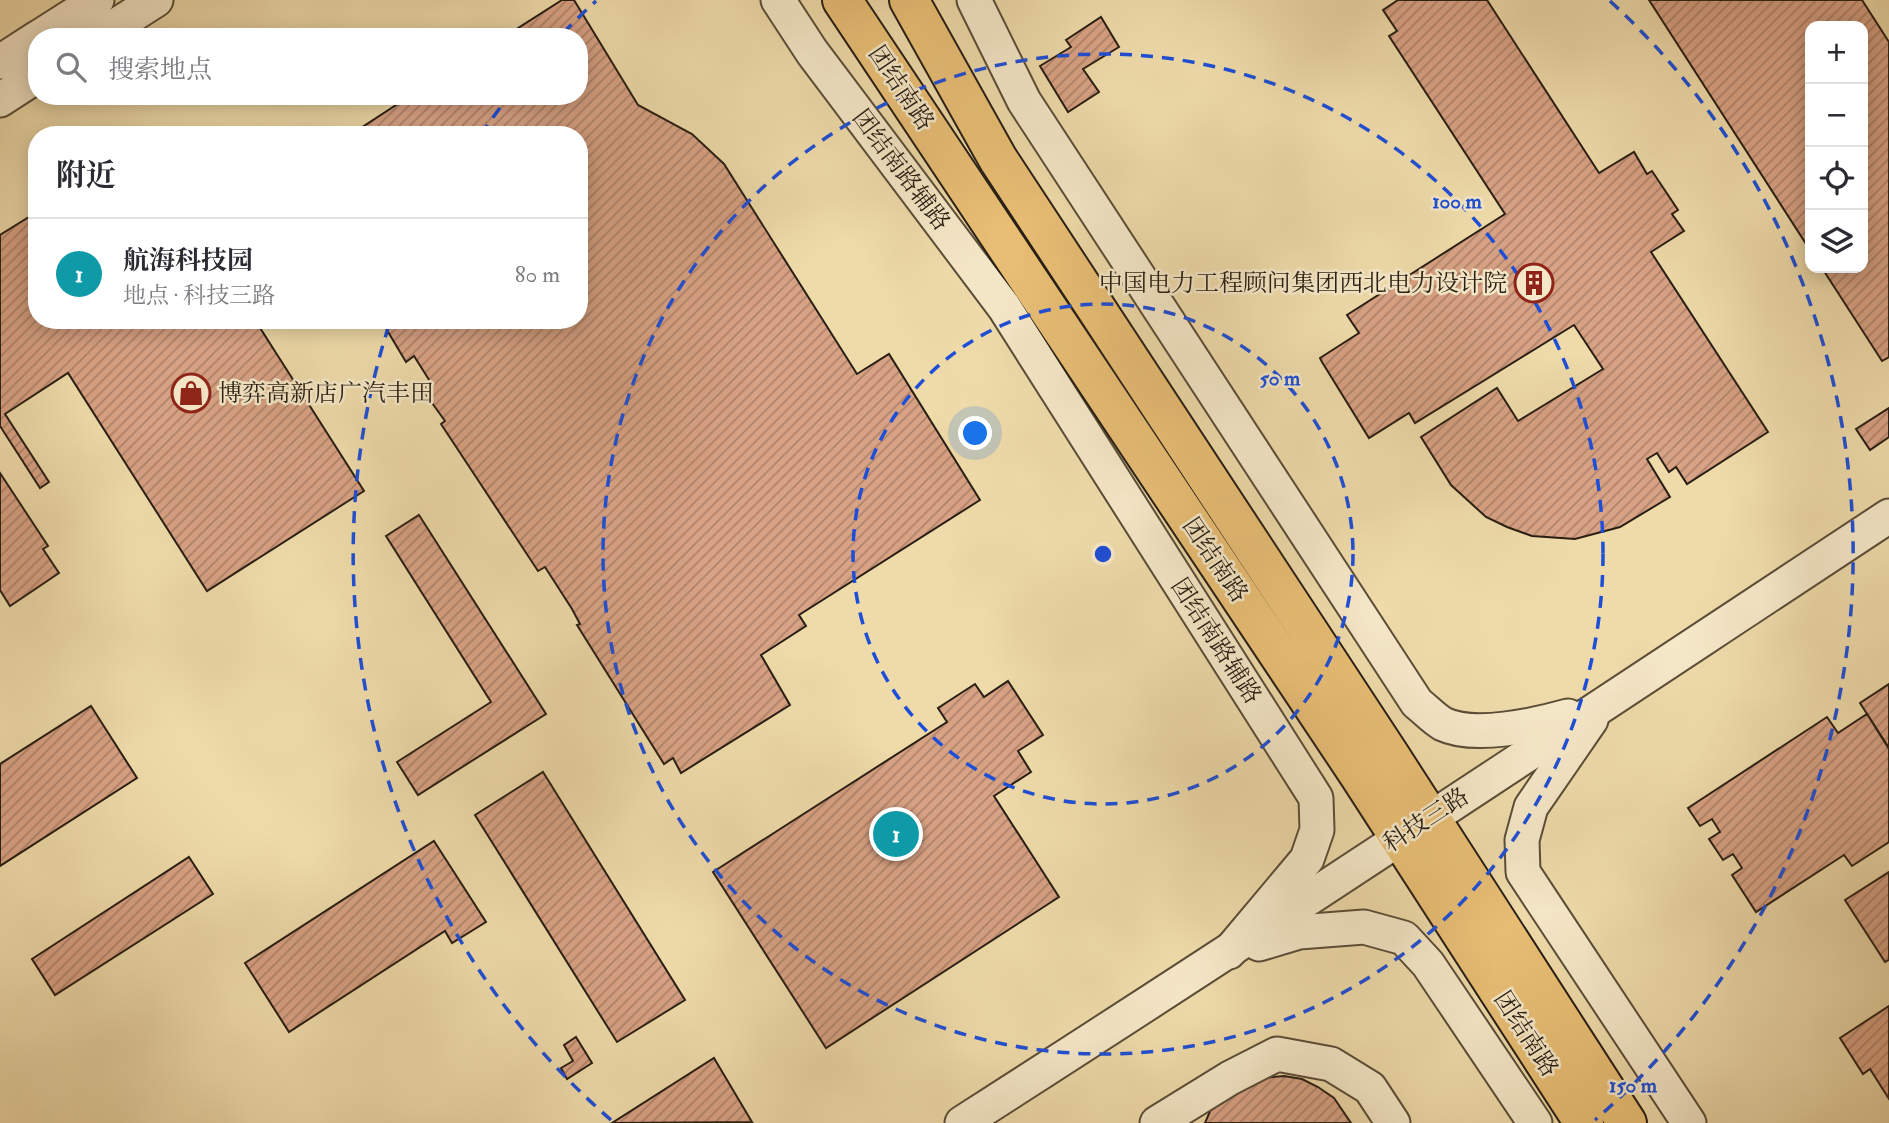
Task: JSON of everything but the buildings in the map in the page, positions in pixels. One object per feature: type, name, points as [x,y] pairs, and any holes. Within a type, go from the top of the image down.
[{"type":"main road","name":"团结南路","points":[[842,0],[1415,827],[1627,1123]]},
{"type":"main road","name":"团结南路","points":[[909,0],[998,159],[1415,827],[1584,1123]]},
{"type":"street","points":[[53,28],[96,0]]},
{"type":"street","points":[[112,28],[156,0]]},
{"type":"street","name":"团结南路辅路","points":[[778,0],[812,52],[1004,307],[1316,798],[1317,830],[1307,859],[1229,952]]},
{"type":"street","points":[[974,0],[1024,101],[1418,703],[1445,724],[1484,730],[1526,728],[1600,706]]},
{"type":"street","points":[[0,62],[28,44]]},
{"type":"street","points":[[0,100],[28,82]]},
{"type":"street","name":"科技三路","points":[[962,1123],[1229,952],[1889,516]]},
{"type":"street","points":[[1600,706],[1531,807],[1522,840],[1523,872],[1689,1123]]},
{"type":"street","points":[[1229,952],[1299,932],[1324,929],[1364,927],[1404,938],[1428,964],[1535,1123]]},
{"type":"street","points":[[1157,1123],[1230,1078],[1277,1055],[1331,1064],[1370,1088],[1393,1123]]},
{"type":"place","name":"中国电力工程顾问集团西北电力设计院","points":[[1534,283]]},
{"type":"place","name":"博弈高新店广汽丰田","points":[[191,393]]},
{"type":"place","name":"航海科技园","points":[[896,834]]}]
